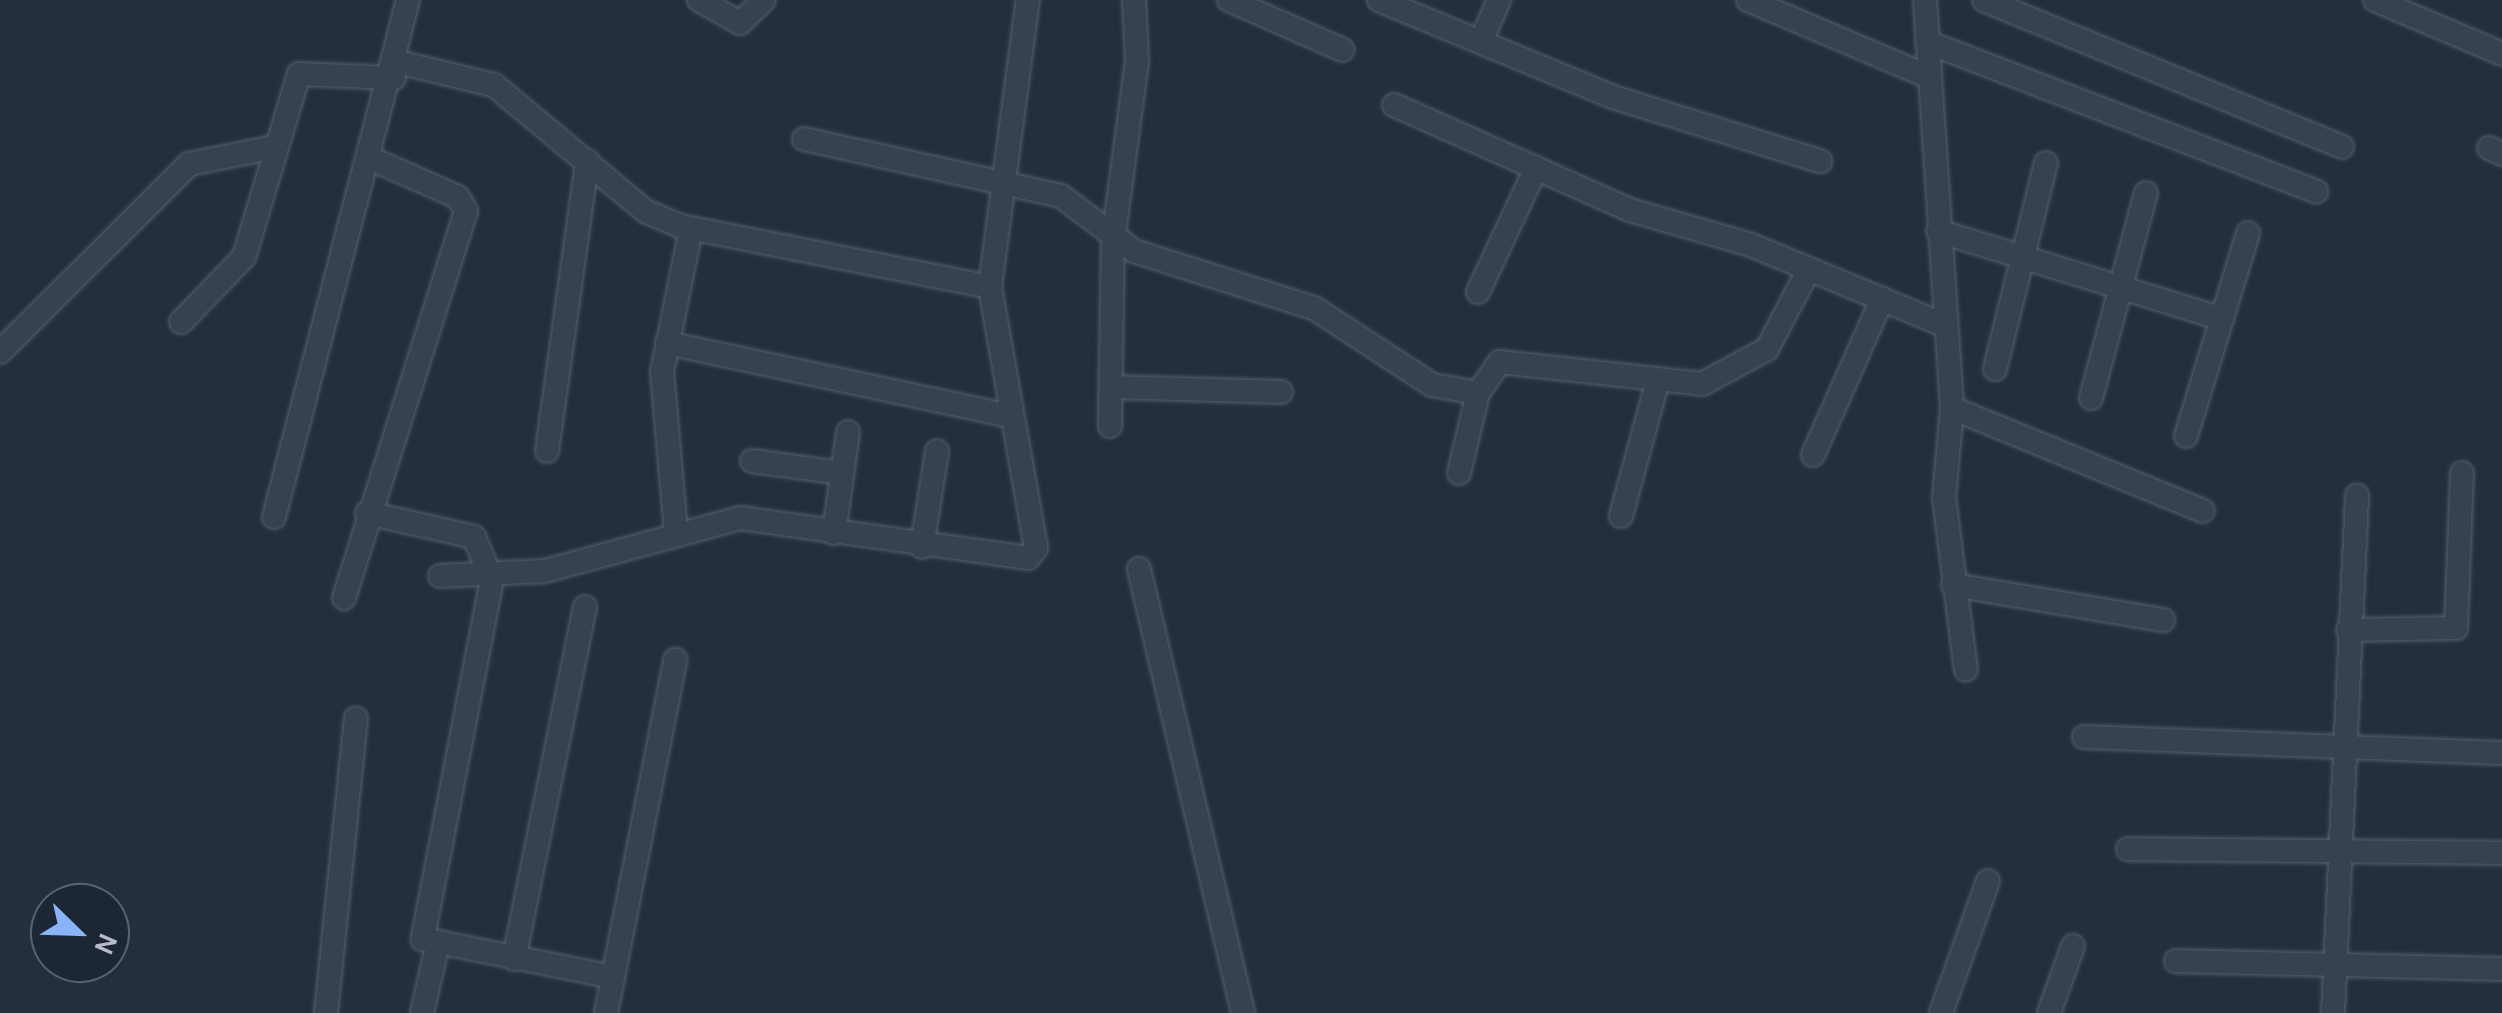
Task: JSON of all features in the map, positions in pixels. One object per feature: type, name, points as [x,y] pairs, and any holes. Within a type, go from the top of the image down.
[{"type":"street","points":[[274,517],[396,70],[408,0]]},
{"type":"street","points":[[699,0],[740,23],[764,0]]},
{"type":"street","points":[[440,576],[492,579],[740,518],[1007,562],[1036,548],[990,286],[998,180],[1028,0]]},
{"type":"street","points":[[1110,426],[1114,241],[1137,62],[1134,0]]},
{"type":"street","points":[[1229,0],[1343,50]]},
{"type":"street","points":[[1379,0],[1616,98],[1820,161]]},
{"type":"street","points":[[1481,42],[1499,0]]},
{"type":"street","points":[[1748,0],[1929,77]]},
{"type":"street","points":[[1925,0],[1952,408],[1944,496],[1966,670]]},
{"type":"street","points":[[1984,0],[2342,147]]},
{"type":"street","points":[[2375,0],[2502,54]]},
{"type":"street","points":[[1927,42],[2316,192]]},
{"type":"street","points":[[182,322],[244,257],[300,74],[396,70],[494,86],[646,210],[691,229],[990,286]]},
{"type":"street","points":[[1394,105],[1536,168],[1809,268],[1944,324]]},
{"type":"street","points":[[804,139],[1062,196],[1114,241],[1314,308],[1432,385],[1478,393]]},
{"type":"street","points":[[0,352],[189,164],[275,147]]},
{"type":"street","points":[[344,598],[367,513],[466,211],[458,197],[372,159]]},
{"type":"street","points":[[547,452],[588,161]]},
{"type":"street","points":[[1995,370],[2046,163]]},
{"type":"street","points":[[1478,292],[1536,168]]},
{"type":"street","points":[[2092,398],[2146,193]]},
{"type":"street","points":[[676,532],[667,343],[691,229]]},
{"type":"street","points":[[1938,231],[2222,318]]},
{"type":"street","points":[[2186,436],[2248,233]]},
{"type":"street","points":[[1458,472],[1478,393],[1490,369],[1514,360],[1702,384],[1767,348],[1809,268]]},
{"type":"street","points":[[1812,455],[1882,299]]},
{"type":"street","points":[[667,343],[1011,416]]},
{"type":"street","points":[[1621,516],[1658,380]]},
{"type":"street","points":[[1111,387],[1281,392]]},
{"type":"street","points":[[1952,408],[2203,511]]},
{"type":"street","points":[[834,533],[848,432]]},
{"type":"street","points":[[922,548],[937,451]]},
{"type":"street","points":[[752,461],[842,473]]},
{"type":"street","points":[[2348,630],[2456,628],[2462,473]]},
{"type":"street","points":[[2333,1013],[2340,752],[2357,496]]},
{"type":"street","points":[[367,513],[474,538],[492,579],[419,928],[437,947],[613,977]]},
{"type":"street","points":[[1138,570],[1244,1013]]},
{"type":"street","points":[[1953,586],[2163,620]]},
{"type":"street","points":[[514,959],[585,608]]},
{"type":"street","points":[[606,1013],[675,660]]},
{"type":"street","points":[[326,1013],[356,719]]},
{"type":"street","points":[[2084,736],[2340,752],[2502,753]]},
{"type":"street","points":[[2128,849],[2502,852]]},
{"type":"street","points":[[1941,1013],[1988,882]]},
{"type":"street","points":[[2049,1013],[2072,946]]},
{"type":"street","points":[[422,1013],[437,947]]},
{"type":"street","points":[[2176,961],[2502,969]]}]
